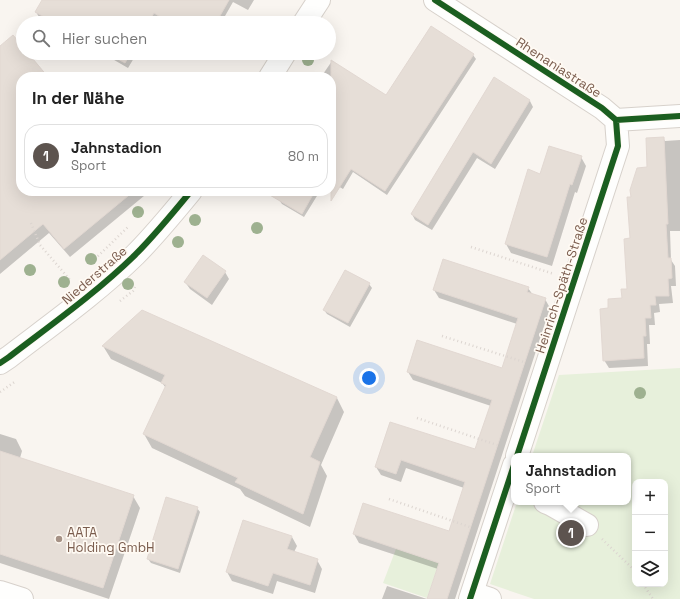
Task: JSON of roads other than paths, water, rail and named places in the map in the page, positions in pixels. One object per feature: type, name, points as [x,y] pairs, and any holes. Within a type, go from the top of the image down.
[{"type":"street","points":[[309,16],[319,0]]},
{"type":"street","name":"Rhenaniastraße","points":[[435,0],[602,108],[616,120]]},
{"type":"street","points":[[273,72],[281,60]]},
{"type":"street","points":[[616,120],[680,116]]},
{"type":"street","name":"Heinrich-Späth-Straße","points":[[518,453],[618,146],[616,120]]},
{"type":"street","name":"Niederstraße","points":[[0,362],[10,357],[87,297],[134,255],[170,217],[187,196]]},
{"type":"street","name":"Heinrich-Späth-Straße","points":[[477,597],[492,534],[510,491]]},
{"type":"street","points":[[552,505],[587,524]]},
{"type":"street","points":[[0,592],[22,599]]},
{"type":"place","name":"Jahnstadion","points":[[571,533]]},
{"type":"place","name":"AATA Holding GmbH","points":[[59,539]]}]
